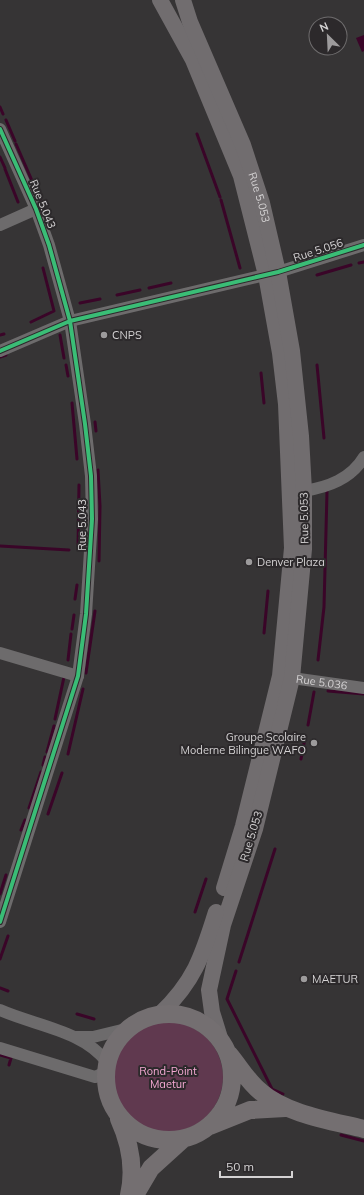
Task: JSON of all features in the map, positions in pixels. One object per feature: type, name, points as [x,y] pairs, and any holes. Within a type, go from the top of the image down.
[{"type":"main road","name":"Rue 5.053","points":[[160,0],[194,60],[232,150],[272,274],[292,351],[297,395],[304,491],[304,549],[286,677],[254,829],[223,925],[209,990],[212,1012],[224,1047]]},
{"type":"main road","name":"Rue 5.053","points":[[159,1015],[186,986],[197,967],[243,826],[286,677],[292,548],[286,404],[272,274],[253,172],[190,22],[183,0]]},
{"type":"main road","points":[[129,1195],[132,1170],[131,1152],[125,1132],[111,1103],[106,1088],[107,1067],[116,1043],[130,1028],[143,1020],[159,1015],[177,1015],[194,1019],[209,1028],[260,1092],[288,1108],[324,1120],[364,1129]]},
{"type":"main road","points":[[205,1129],[220,1114],[230,1094],[232,1073],[224,1047]]},
{"type":"main road","points":[[135,1195],[151,1168],[183,1139],[250,1110],[288,1108]]},
{"type":"main road","points":[[117,1114],[130,1127],[146,1136],[165,1140],[183,1139]]},
{"type":"main road","points":[[148,1195],[166,1153]]},
{"type":"street","name":"Rue 5.043","points":[[0,129],[36,209],[49,245],[70,321],[91,476],[92,519],[86,614],[78,676],[0,922]]},
{"type":"street","points":[[0,225],[36,209]]},
{"type":"street","name":"Rue 5.056","points":[[0,351],[70,321],[272,274],[364,245]]},
{"type":"street","points":[[304,491],[336,482],[359,466],[364,457]]},
{"type":"street","points":[[0,653],[78,676]]},
{"type":"street","name":"Rue 5.036","points":[[286,677],[364,688]]},
{"type":"street","points":[[0,1010],[75,1036],[94,1048],[107,1067],[95,1077],[0,1048]]},
{"type":"street","points":[[75,1036],[93,1037],[130,1028]]},
{"type":"green space","name":"Rond-Point Maetur","points":[[168,1022],[189,1026],[199,1031],[207,1038],[214,1046],[219,1056],[223,1077],[219,1098],[214,1108],[207,1116],[199,1123],[189,1128],[168,1132],[147,1128],[137,1123],[129,1116],[122,1108],[117,1098],[113,1077],[117,1056],[122,1046],[129,1038],[137,1031],[147,1026]]},
{"type":"shaded area","points":[[364,35],[364,51],[362,52],[356,38]]},
{"type":"waterway","points":[[0,107],[3,114]]},
{"type":"waterway","points":[[6,120],[15,141]]},
{"type":"waterway","points":[[197,134],[220,197]]},
{"type":"waterway","points":[[16,144],[40,199]]},
{"type":"waterway","points":[[0,157],[5,168]]},
{"type":"waterway","points":[[5,169],[18,202]]},
{"type":"waterway","points":[[221,200],[240,268]]},
{"type":"waterway","points":[[359,263],[364,262]]},
{"type":"waterway","points":[[317,275],[351,265]]},
{"type":"waterway","points":[[31,322],[54,311],[43,268]]},
{"type":"waterway","points":[[149,288],[171,283]]},
{"type":"waterway","points":[[117,295],[140,290]]},
{"type":"waterway","points":[[80,303],[100,299]]},
{"type":"waterway","points":[[0,335],[4,334]]},
{"type":"waterway","points":[[60,335],[64,358]]},
{"type":"waterway","points":[[0,357],[6,355]]},
{"type":"waterway","points":[[66,365],[68,376]]},
{"type":"waterway","points":[[317,365],[324,438]]},
{"type":"waterway","points":[[261,373],[264,403]]},
{"type":"waterway","points":[[72,403],[77,459]]},
{"type":"waterway","points":[[95,422],[96,431]]},
{"type":"waterway","points":[[98,470],[100,506],[99,561]]},
{"type":"waterway","points":[[78,549],[79,485]]},
{"type":"waterway","points":[[318,660],[324,607],[327,492]]},
{"type":"waterway","points":[[0,546],[69,550]]},
{"type":"waterway","points":[[75,599],[77,585]]},
{"type":"waterway","points":[[264,633],[268,591]]},
{"type":"waterway","points":[[86,673],[95,611]]},
{"type":"waterway","points":[[72,629],[74,615]]},
{"type":"waterway","points":[[68,660],[71,634]]},
{"type":"waterway","points":[[55,719],[64,677]]},
{"type":"waterway","points":[[68,754],[83,689]]},
{"type":"waterway","points":[[328,691],[364,694]]},
{"type":"waterway","points":[[308,725],[314,692]]},
{"type":"waterway","points":[[47,752],[54,726]]},
{"type":"waterway","points":[[301,759],[305,738]]},
{"type":"waterway","points":[[43,765],[45,757]]},
{"type":"waterway","points":[[29,808],[41,772]]},
{"type":"waterway","points":[[48,814],[62,773]]},
{"type":"waterway","points":[[21,830],[25,820]]},
{"type":"waterway","points":[[239,962],[275,849]]},
{"type":"waterway","points":[[0,894],[6,875]]},
{"type":"waterway","points":[[195,912],[206,879]]},
{"type":"waterway","points":[[0,959],[8,936]]},
{"type":"waterway","points":[[236,971],[227,999],[272,1089],[283,1094]]},
{"type":"waterway","points":[[0,988],[8,991]]},
{"type":"waterway","points":[[77,1014],[94,1019]]},
{"type":"waterway","points":[[0,1055],[11,1058],[9,1065]]},
{"type":"waterway","points":[[341,1135],[364,1141]]},
{"type":"cycle path","points":[[0,129],[36,209],[49,245],[70,321],[91,476],[92,519],[86,614],[78,676],[0,922]]},
{"type":"cycle path","points":[[0,351],[70,321],[278,272],[364,245]]},
{"type":"place","name":"CNPS","points":[[104,335]]},
{"type":"place","name":"Denver Plaza","points":[[249,562]]},
{"type":"place","name":"Groupe Scolaire Moderne Bilingue WAFO","points":[[314,743]]},
{"type":"place","name":"MAETUR","points":[[304,979]]}]
